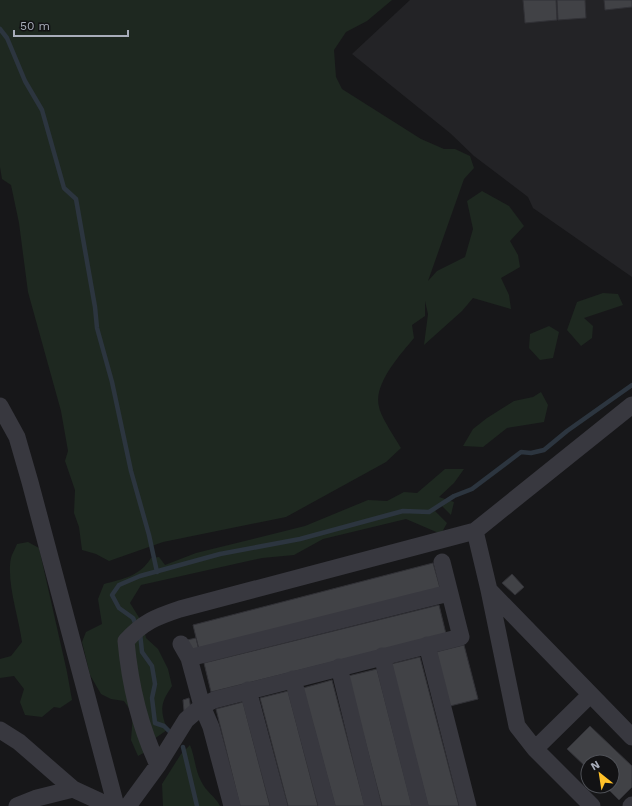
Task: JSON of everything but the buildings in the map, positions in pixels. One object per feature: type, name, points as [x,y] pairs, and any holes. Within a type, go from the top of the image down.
[{"type":"lane","points":[[158,765],[145,736],[137,712],[129,674],[126,641],[138,627],[160,616],[180,609],[475,531],[632,405]]},
{"type":"lane","points":[[0,406],[19,445],[116,806]]},
{"type":"lane","points":[[475,531],[489,590],[517,726],[535,749],[592,806]]},
{"type":"lane","points":[[128,806],[158,765],[186,720],[202,706],[214,700],[248,690],[461,637],[442,562]]},
{"type":"lane","points":[[489,590],[632,737]]},
{"type":"lane","points":[[232,806],[211,727],[202,706],[185,651],[449,593]]},
{"type":"lane","points":[[427,645],[468,806]]},
{"type":"lane","points":[[382,656],[420,806]]},
{"type":"lane","points":[[339,667],[373,806]]},
{"type":"lane","points":[[293,679],[326,806]]},
{"type":"lane","points":[[248,690],[279,806]]},
{"type":"lane","points":[[535,749],[590,694]]},
{"type":"lane","points":[[0,730],[19,742],[73,789],[99,801],[104,806]]},
{"type":"lane","points":[[17,806],[37,798],[73,789]]},
{"type":"shaded area","points":[[0,0],[392,0],[367,21],[346,32],[334,50],[336,77],[342,89],[421,139],[444,149],[455,149],[470,156],[474,168],[464,179],[428,281],[437,271],[465,257],[473,229],[467,201],[482,191],[509,206],[524,226],[510,241],[518,255],[520,267],[501,278],[509,295],[511,309],[473,298],[462,311],[424,345],[428,314],[425,301],[425,316],[412,325],[414,338],[389,370],[380,389],[378,398],[380,411],[388,428],[401,448],[386,462],[286,517],[163,542],[109,561],[96,554],[82,550],[79,527],[74,513],[75,490],[65,461],[68,451],[61,411],[28,292],[19,223],[11,185],[2,179],[0,167]]},
{"type":"shaded area","points":[[410,0],[632,0],[632,277],[533,208],[528,197],[474,156],[450,133],[352,54]]},
{"type":"shaded area","points":[[603,293],[618,294],[623,305],[584,318],[593,326],[592,338],[581,346],[567,330],[577,302]]},
{"type":"shaded area","points":[[549,326],[559,332],[553,358],[540,360],[529,348],[530,334]]},
{"type":"shaded area","points":[[541,392],[548,405],[544,422],[507,428],[483,447],[463,446],[473,429],[487,418],[514,401],[533,397]]},
{"type":"shaded area","points":[[445,469],[464,469],[454,483],[439,497],[454,502],[451,515],[441,505],[435,511],[447,523],[441,534],[406,519],[323,539],[294,555],[262,558],[141,585],[130,603],[143,624],[146,638],[158,649],[168,669],[172,686],[163,702],[162,707],[167,730],[154,739],[147,751],[138,756],[131,740],[133,714],[124,701],[111,699],[101,694],[90,675],[82,642],[86,632],[102,624],[98,599],[104,584],[136,573],[147,564],[151,558],[159,557],[165,565],[196,553],[305,526],[368,500],[387,501],[404,492],[417,493]]},
{"type":"shaded area","points":[[28,542],[39,548],[72,700],[60,708],[54,707],[42,717],[25,715],[20,702],[24,689],[14,676],[0,678],[0,659],[11,656],[22,642],[11,588],[10,567],[11,556],[17,544]]},
{"type":"shaded area","points":[[190,745],[201,781],[220,806],[163,806],[162,784],[181,754]]},
{"type":"waterway","points":[[0,29],[7,38],[25,81],[42,110],[64,188],[76,199],[95,307],[97,328],[112,382],[131,471],[149,535],[157,572]]},
{"type":"waterway","points":[[137,627],[133,618],[119,608],[112,595],[119,585],[140,576],[220,554],[300,539],[403,511],[429,512],[454,496],[472,489],[521,452],[531,453],[544,450],[567,431],[632,385]]},
{"type":"waterway","points":[[140,633],[142,652],[152,666],[155,684],[152,698],[155,723],[164,726],[169,731]]},
{"type":"waterway","points":[[183,747],[197,806]]}]
